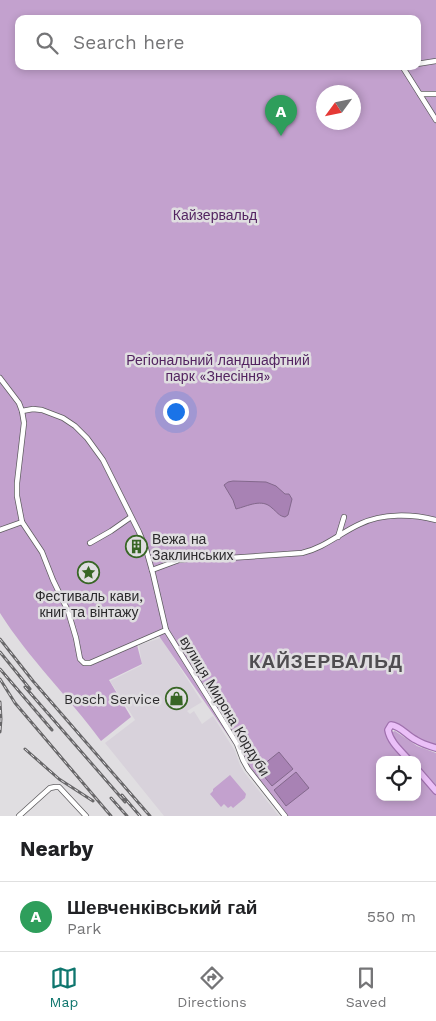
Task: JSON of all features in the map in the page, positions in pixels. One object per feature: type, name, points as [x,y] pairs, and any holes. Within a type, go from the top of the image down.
[{"type":"main road","points":[[405,756],[389,736],[388,730],[391,725],[400,728],[416,741],[436,748]]},
{"type":"main road","points":[[421,774],[436,792]]},
{"type":"street","points":[[421,63],[436,61]]},
{"type":"street","points":[[405,70],[436,120]]},
{"type":"street","points":[[420,94],[436,94]]},
{"type":"street","points":[[0,378],[19,403],[24,423],[17,492],[22,522],[42,552],[68,612],[80,659],[84,663],[90,662],[166,630]]},
{"type":"street","name":"вулиця Мирона Кордуби","points":[[22,411],[33,409],[63,418],[82,433],[103,460],[146,549],[166,630],[237,744],[248,770],[284,816]]},
{"type":"street","points":[[90,543],[111,531],[131,516]]},
{"type":"street","points":[[338,537],[344,516]]},
{"type":"street","points":[[152,570],[179,560],[213,556],[229,558],[311,551],[360,524],[374,519],[397,516],[421,516],[436,520]]},
{"type":"street","points":[[0,530],[22,522]]},
{"type":"street","points":[[18,816],[50,788],[54,787],[59,787],[86,816]]},
{"type":"shaded area","points":[[233,481],[266,482],[276,486],[285,494],[289,494],[292,499],[288,515],[285,517],[281,516],[268,505],[259,503],[236,509],[224,485]]},
{"type":"shaded area","points":[[161,638],[202,702],[187,711],[190,714],[194,711],[202,724],[213,716],[235,751],[244,772],[279,816],[164,816],[105,743],[135,720],[110,681],[142,665],[139,645]]},
{"type":"shaded area","points":[[279,752],[293,769],[272,786],[258,769]]},
{"type":"shaded area","points":[[296,772],[309,788],[286,806],[274,790]]},
{"type":"green space","name":"Регіональний ландшафтний парк «Знесіння»","points":[[0,0],[436,0],[436,746],[419,740],[398,724],[386,730],[404,756],[376,756],[376,801],[421,801],[421,776],[436,793],[436,816],[286,816],[272,799],[159,636],[137,645],[142,664],[109,680],[131,717],[101,741],[24,646],[0,613]]},
{"type":"green space","points":[[395,731],[417,746],[436,753],[436,786],[421,769],[421,756],[409,756],[392,732]]},
{"type":"green space","points":[[230,775],[246,794],[245,798],[233,808],[231,806],[228,808],[224,804],[221,807],[210,794],[213,789]]},
{"type":"railway","points":[[0,639],[33,681],[150,816]]},
{"type":"railway","points":[[0,652],[30,689]]},
{"type":"railway","points":[[0,669],[52,730]]},
{"type":"railway","points":[[0,679],[15,703],[111,816]]},
{"type":"railway","points":[[25,687],[125,802]]},
{"type":"railway","points":[[0,702],[0,732]]},
{"type":"railway","points":[[25,749],[59,779],[93,801]]},
{"type":"railway","points":[[122,795],[140,816]]},
{"type":"railway","points":[[111,798],[127,816]]},
{"type":"place","name":"Шевченківський гай","points":[[281,136]]},
{"type":"place","name":"Вежа на Заклинських","points":[[136,547]]},
{"type":"place","name":"Фестиваль кави, книг та вінтажу","points":[[89,573]]},
{"type":"place","name":"Bosch Service","points":[[176,699]]},
{"type":"district","name":"КАЙЗЕРВАЛЬД","points":[[326,661]]},
{"type":"park label","name":"Кайзервальд","points":[[215,215]]}]
